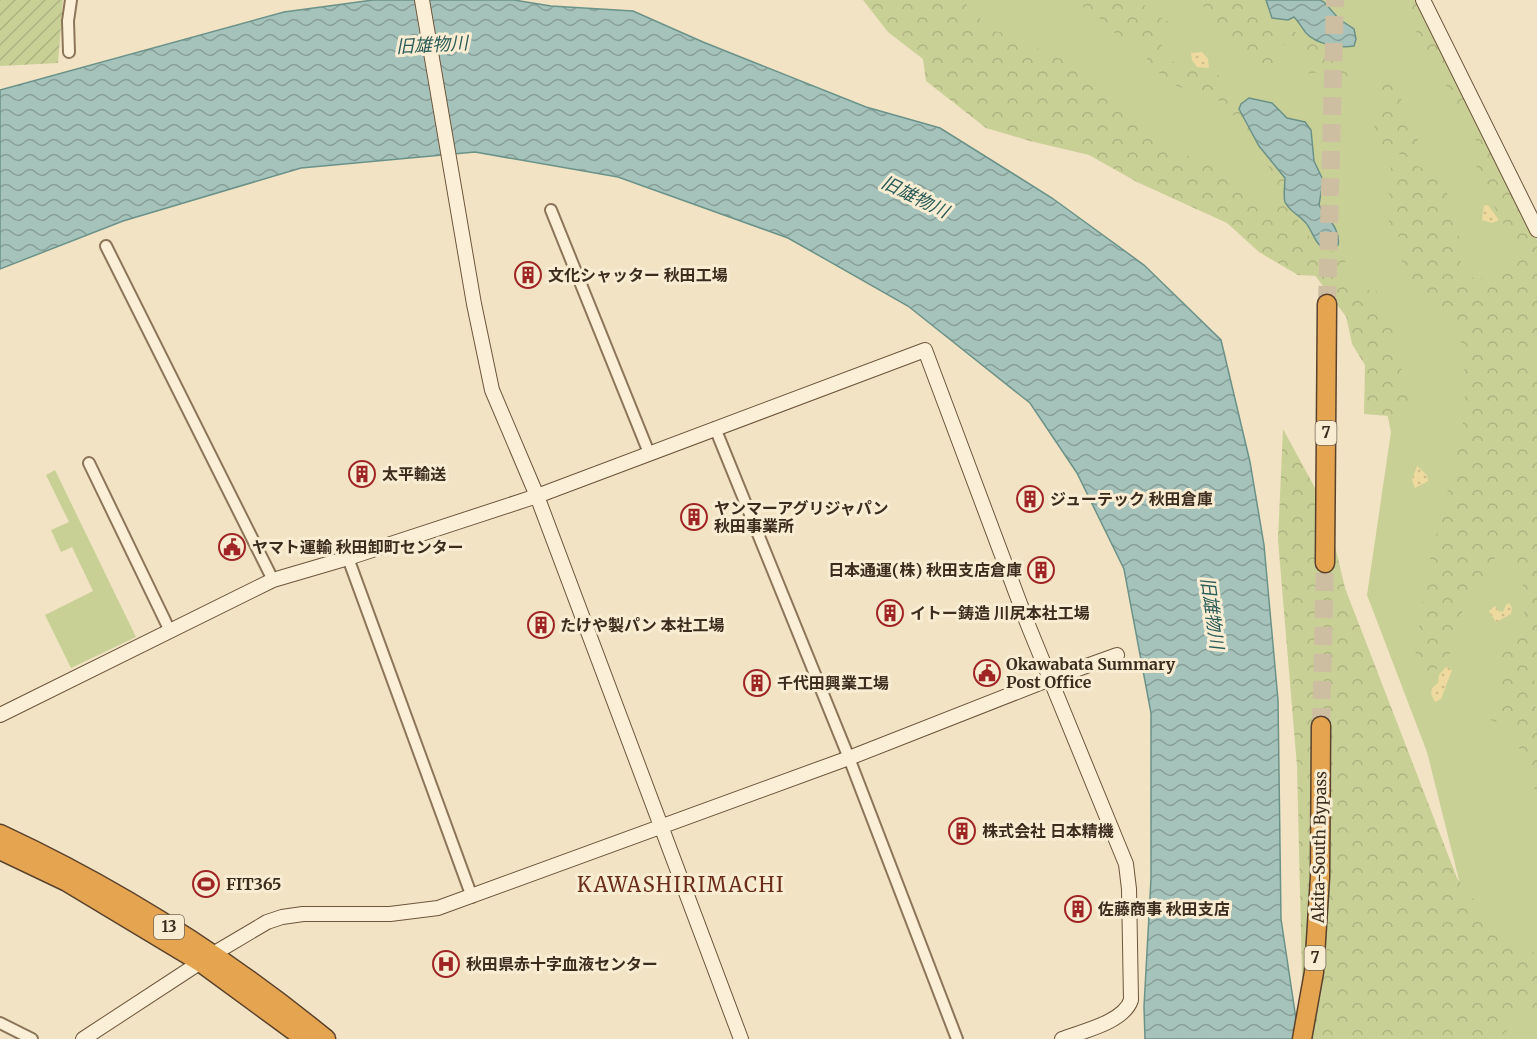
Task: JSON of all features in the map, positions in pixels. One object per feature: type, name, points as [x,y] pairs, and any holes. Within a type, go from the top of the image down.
[{"type":"highway","name":"7","points":[[1325,563],[1327,304]]},
{"type":"highway","name":"Akita-South Bypass","points":[[1302,1039],[1314,972],[1320,877],[1321,726]]},
{"type":"highway","name":"13","points":[[0,834],[74,871],[326,1039]]},
{"type":"highway","name":"13","points":[[0,850],[68,882],[207,958],[305,1039]]},
{"type":"street","points":[[69,52],[68,21],[71,0]]},
{"type":"street","points":[[422,0],[474,304],[492,390],[537,496],[741,1039]]},
{"type":"street","points":[[1423,0],[1537,230]]},
{"type":"street","points":[[551,210],[649,453]]},
{"type":"street","points":[[105,246],[273,580]]},
{"type":"street","points":[[0,716],[273,580],[537,496],[925,350],[1050,679],[1123,853],[1129,889],[1131,1000],[1129,1008],[1116,1018],[1062,1039]]},
{"type":"street","points":[[715,428],[849,758],[957,1039]]},
{"type":"street","points":[[89,463],[170,631]]},
{"type":"street","points":[[348,558],[472,897]]},
{"type":"street","points":[[83,1039],[207,958],[267,922],[303,914],[390,914],[438,908],[849,758],[1117,655]]},
{"type":"street","points":[[0,1023],[32,1039]]},
{"type":"green space","points":[[0,0],[63,0],[58,63],[0,66]]},
{"type":"green space","points":[[863,0],[962,0],[992,31],[1015,34],[1051,57],[1068,60],[1095,74],[1124,114],[1158,143],[1228,173],[1271,207],[1276,197],[1277,179],[1225,103],[1174,85],[1153,68],[1137,42],[1123,41],[1092,11],[1067,0],[1141,0],[1149,12],[1171,23],[1174,32],[1158,38],[1166,54],[1176,65],[1196,63],[1229,81],[1252,133],[1285,178],[1284,200],[1316,247],[1322,253],[1338,250],[1349,255],[1348,260],[1336,268],[1340,274],[1363,293],[1371,289],[1376,290],[1394,335],[1410,408],[1402,417],[1364,414],[1365,365],[1352,344],[1344,306],[1318,276],[1298,275],[1259,252],[1227,223],[1137,182],[1089,155],[986,128],[926,81],[923,59],[888,32]]},
{"type":"green space","points":[[944,0],[1395,0],[1417,20],[1452,80],[1537,281],[1537,1039],[1470,1039],[1480,964],[1427,752],[1367,595],[1391,432],[1375,355],[1280,229]]},
{"type":"green space","points":[[1201,0],[1241,0],[1247,7],[1256,9],[1268,19],[1288,27],[1317,46],[1343,57],[1350,63],[1351,74],[1344,78],[1319,72],[1306,74],[1306,60],[1303,52],[1279,43],[1275,52],[1279,71],[1269,84],[1209,21]]},
{"type":"green space","points":[[1395,0],[1415,0],[1450,62],[1537,240],[1537,347],[1531,353],[1537,381],[1537,480],[1535,484],[1537,487],[1537,652],[1534,672],[1537,710],[1537,800],[1527,761],[1518,746],[1509,719],[1503,718],[1496,722],[1486,718],[1488,706],[1496,703],[1501,691],[1500,657],[1524,613],[1523,585],[1508,557],[1495,558],[1464,605],[1448,660],[1430,674],[1414,666],[1425,579],[1462,434],[1466,383],[1460,335],[1426,302],[1404,274],[1399,238],[1387,218],[1391,166],[1409,163],[1437,174],[1448,195],[1460,241],[1461,264],[1474,279],[1489,278],[1513,263],[1514,243],[1475,172],[1481,153],[1474,136],[1414,27]]},
{"type":"green space","points":[[1378,76],[1395,88],[1410,115],[1423,155],[1405,157],[1375,142],[1374,118],[1363,106],[1366,102],[1378,108],[1379,94],[1369,89],[1371,79]]},
{"type":"green space","points":[[1283,429],[1326,508],[1345,588],[1457,878],[1495,927],[1532,951],[1537,957],[1537,1005],[1518,1018],[1499,1039],[1306,1039],[1303,1017],[1297,766],[1278,540]]},
{"type":"green space","points":[[55,470],[136,637],[71,668],[45,615],[93,591],[72,547],[61,552],[51,530],[69,522],[46,475]]},
{"type":"sand","points":[[1202,52],[1208,59],[1209,68],[1197,67],[1192,60],[1191,53]]},
{"type":"sand","points":[[1488,205],[1499,220],[1492,223],[1482,220],[1484,206]]},
{"type":"sand","points":[[1417,466],[1427,475],[1428,481],[1415,488],[1412,480]]},
{"type":"sand","points":[[1509,603],[1512,608],[1511,614],[1496,622],[1489,611],[1495,606],[1498,611],[1503,612]]},
{"type":"sand","points":[[1446,667],[1452,670],[1441,699],[1435,702],[1431,694],[1432,688],[1438,683],[1439,675]]},
{"type":"water","name":"旧雄物川","points":[[373,0],[514,0],[551,6],[633,11],[703,42],[866,107],[940,128],[1052,198],[1144,265],[1221,340],[1250,462],[1264,545],[1278,700],[1281,919],[1299,1039],[1145,1039],[1144,1007],[1151,879],[1151,713],[1124,569],[1077,473],[1030,403],[908,306],[788,238],[618,177],[475,152],[301,168],[123,221],[0,269],[0,90],[284,12]]},
{"type":"water","points":[[1266,0],[1320,0],[1324,2],[1339,19],[1354,29],[1356,39],[1354,46],[1322,43],[1306,33],[1294,17],[1288,20],[1272,18]]},
{"type":"water","points":[[1249,98],[1272,103],[1287,118],[1305,122],[1311,130],[1314,161],[1323,180],[1319,205],[1333,224],[1338,245],[1331,248],[1321,246],[1305,222],[1285,202],[1285,178],[1259,146],[1239,109],[1241,104]]},
{"type":"tunnel","points":[[1327,304],[1335,0]]},
{"type":"tunnel","points":[[1321,726],[1325,563]]},
{"type":"place","name":"文化シャッター 秋田工場","points":[[528,275]]},
{"type":"place","name":"太平輸送","points":[[362,474]]},
{"type":"place","name":"ジューテック 秋田倉庫","points":[[1030,499]]},
{"type":"place","name":"ヤンマーアグリジャパン 秋田事業所","points":[[694,517]]},
{"type":"place","name":"ヤマト運輸 秋田卸町センター","points":[[232,547]]},
{"type":"place","name":"日本通運(株) 秋田支店倉庫","points":[[1041,570]]},
{"type":"place","name":"イトー鋳造 川尻本社工場","points":[[890,613]]},
{"type":"place","name":"たけや製パン 本社工場","points":[[541,625]]},
{"type":"place","name":"Okawabata Summary Post Office","points":[[987,673]]},
{"type":"place","name":"千代田興業工場","points":[[757,683]]},
{"type":"place","name":"株式会社 日本精機","points":[[962,831]]},
{"type":"place","name":"FIT365","points":[[206,884]]},
{"type":"place","name":"佐藤商事 秋田支店","points":[[1078,909]]},
{"type":"place","name":"秋田県赤十字血液センター","points":[[446,964]]},
{"type":"district","name":"KAWASHIRIMACHI","points":[[681,885]]}]
